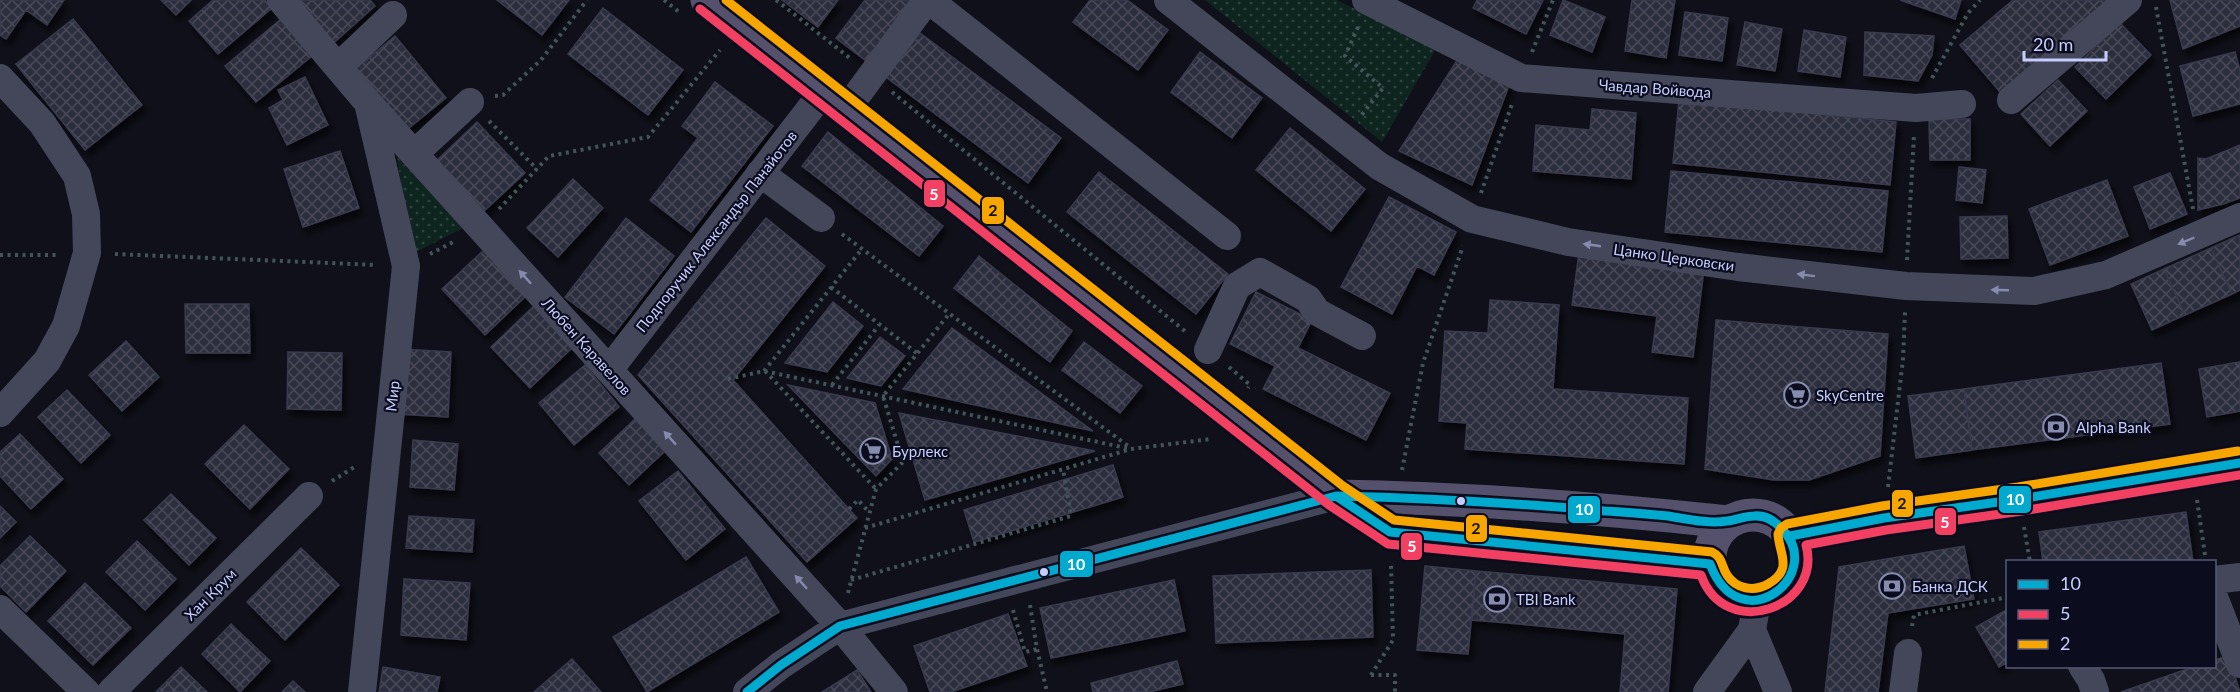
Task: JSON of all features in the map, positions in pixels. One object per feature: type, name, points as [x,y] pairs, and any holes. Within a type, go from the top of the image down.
[{"type":"main road","points":[[707,0],[1336,496],[1390,532],[1710,564]]},
{"type":"main road","points":[[1790,536],[1884,518],[2020,499],[2240,463]]},
{"type":"main road","points":[[1336,496],[1654,514],[1728,522]]},
{"type":"main road","points":[[1761,515],[1778,522],[1790,536],[1796,554],[1794,572],[1784,588],[1754,616],[1742,600],[1727,593],[1717,582],[1710,564],[1710,551],[1716,535],[1728,522],[1743,516],[1761,515]]},
{"type":"street","name":"Любен Каравелов","points":[[281,0],[369,104],[840,626],[894,692]]},
{"type":"street","points":[[928,0],[1227,236]]},
{"type":"street","name":"Подпоручик Александър Панайотов","points":[[609,370],[760,173],[835,101],[871,75],[928,0]]},
{"type":"street","name":"Цанко Церковски","points":[[1168,0],[1379,166],[1472,219],[1568,242],[1738,267],[1906,286],[2034,291],[2106,275],[2240,217]]},
{"type":"street","points":[[2011,100],[2128,0]]},
{"type":"street","name":"Чавдар Войвода","points":[[1368,1],[1521,78],[1916,108],[1962,104]]},
{"type":"street","points":[[338,67],[393,15]]},
{"type":"street","points":[[0,78],[42,123],[76,176],[86,214],[87,253],[66,326],[47,361],[0,413]]},
{"type":"street","points":[[414,154],[470,102]]},
{"type":"street","name":"Мир","points":[[362,692],[406,266],[369,104]]},
{"type":"street","points":[[760,173],[821,218]]},
{"type":"street","points":[[1208,350],[1238,286],[1260,272],[1308,299],[1317,312],[1362,336]]},
{"type":"street","name":"Хан Крум","points":[[111,692],[309,496]]},
{"type":"street","points":[[747,692],[781,665],[840,626],[1336,496]]},
{"type":"street","points":[[2216,580],[2240,577]]},
{"type":"street","points":[[2216,602],[2240,664]]},
{"type":"street","points":[[0,609],[86,692]]},
{"type":"street","points":[[1707,692],[1754,616]]},
{"type":"street","points":[[1754,616],[1778,692]]},
{"type":"street","points":[[1903,692],[1908,653]]},
{"type":"street","points":[[2083,668],[2095,692]]},
{"type":"path","points":[[470,102],[503,95],[541,60],[587,0]]},
{"type":"path","points":[[776,0],[1250,385]]},
{"type":"path","points":[[2155,0],[2198,236]]},
{"type":"path","points":[[1343,138],[1383,88],[1345,56],[1368,1]]},
{"type":"path","points":[[87,253],[406,266],[481,228],[549,156],[648,137],[740,26]]},
{"type":"path","points":[[470,102],[537,169]]},
{"type":"path","points":[[821,218],[1131,448]]},
{"type":"path","points":[[764,371],[862,249]]},
{"type":"path","points":[[0,255],[55,255]]},
{"type":"path","points":[[1884,518],[1903,359],[1906,286]]},
{"type":"path","points":[[831,287],[918,354]]},
{"type":"path","points":[[883,396],[949,314]]},
{"type":"path","points":[[832,385],[879,325]]},
{"type":"path","points":[[764,371],[876,489]]},
{"type":"path","points":[[728,380],[764,371],[1131,448]]},
{"type":"path","points":[[840,626],[876,489],[903,462],[883,396]]},
{"type":"path","points":[[864,528],[1131,448],[1211,439]]},
{"type":"path","points":[[309,496],[387,447]]},
{"type":"path","points":[[851,580],[1071,516],[1062,469]]},
{"type":"path","points":[[2193,471],[2206,560]]},
{"type":"path","points":[[849,509],[858,500],[869,511]]},
{"type":"path","points":[[1390,532],[1393,640],[1371,675],[1395,675],[1395,692]]},
{"type":"path","points":[[1015,580],[1025,652],[1036,649]]},
{"type":"path","points":[[1015,580],[1047,692]]},
{"type":"path","points":[[1908,653],[1914,615],[2006,597]]},
{"type":"green space","points":[[1205,0],[1337,0],[1436,49],[1382,142]]},
{"type":"green space","points":[[397,157],[465,227],[412,254]]},
{"type":"building","points":[[0,0],[64,0],[47,25],[26,10],[6,39],[0,35]]},
{"type":"building","points":[[161,0],[191,0],[176,15]]},
{"type":"building","points":[[213,0],[265,0],[272,8],[218,54],[189,21]]},
{"type":"building","points":[[288,0],[370,0],[375,6],[328,48]]},
{"type":"building","points":[[497,0],[569,0],[542,35]]},
{"type":"building","points":[[782,0],[838,0],[818,27]]},
{"type":"building","points":[[865,0],[912,0],[866,61],[836,38]]},
{"type":"building","points":[[1090,0],[1127,0],[1168,30],[1138,70],[1073,22]]},
{"type":"building","points":[[1477,0],[1543,0],[1526,34],[1473,8]]},
{"type":"building","points":[[1563,0],[1605,17],[1592,52],[1550,35]]},
{"type":"building","points":[[1632,0],[1675,0],[1666,58],[1625,51]]},
{"type":"building","points":[[1900,0],[1961,0],[1955,19]]},
{"type":"building","points":[[2013,0],[2109,0],[2000,92],[1960,45]]},
{"type":"building","points":[[2170,0],[2238,0],[2240,26],[2183,49]]},
{"type":"building","points":[[603,8],[683,70],[648,115],[568,54]]},
{"type":"building","points":[[1685,12],[1728,18],[1722,61],[1679,55]]},
{"type":"building","points":[[73,19],[142,105],[85,150],[16,64]]},
{"type":"building","points":[[281,19],[312,56],[256,102],[225,66]]},
{"type":"building","points":[[1745,22],[1782,29],[1775,71],[1737,65]]},
{"type":"building","points":[[2120,23],[2151,55],[2106,99],[2075,67]]},
{"type":"building","points":[[1804,30],[1846,37],[1840,77],[1798,71]]},
{"type":"building","points":[[1865,32],[1934,36],[1932,55],[1918,81],[1864,75]]},
{"type":"building","points":[[920,33],[1061,138],[1028,183],[886,77]]},
{"type":"building","points":[[395,36],[446,98],[404,132],[354,70]]},
{"type":"building","points":[[1200,52],[1262,98],[1232,138],[1171,92]]},
{"type":"building","points":[[2235,52],[2240,70],[2240,104],[2193,116],[2180,66]]},
{"type":"building","points":[[1458,59],[1509,85],[1472,185],[1399,151]]},
{"type":"building","points":[[305,77],[328,125],[287,145],[269,108],[283,100],[278,90]]},
{"type":"building","points":[[2058,80],[2087,111],[2050,146],[2021,114]]},
{"type":"building","points":[[715,82],[773,126],[691,232],[650,200],[698,138],[682,126]]},
{"type":"building","points":[[1679,100],[1896,122],[1890,185],[1673,163]]},
{"type":"building","points":[[1592,109],[1636,113],[1631,179],[1533,171],[1536,125],[1590,130]]},
{"type":"building","points":[[1929,119],[1970,119],[1970,160],[1930,160]]},
{"type":"building","points":[[477,122],[525,173],[482,213],[435,162]]},
{"type":"building","points":[[1290,128],[1365,189],[1331,231],[1256,170]]},
{"type":"building","points":[[828,132],[943,226],[919,256],[802,166]]},
{"type":"building","points":[[2240,145],[2240,198],[2198,210],[2198,158],[2206,159]]},
{"type":"building","points":[[340,151],[359,208],[303,227],[284,169]]},
{"type":"building","points":[[1959,167],[1986,170],[1982,203],[1956,200]]},
{"type":"building","points":[[1671,171],[1888,191],[1882,252],[1665,232]]},
{"type":"building","points":[[1099,172],[1228,274],[1196,314],[1067,212]]},
{"type":"building","points":[[2170,173],[2187,214],[2150,229],[2134,187]]},
{"type":"building","points":[[573,179],[603,208],[558,257],[527,228]]},
{"type":"building","points":[[2107,180],[2128,236],[2050,265],[2029,209]]},
{"type":"building","points":[[1389,197],[1456,232],[1434,275],[1417,266],[1392,314],[1341,287]]},
{"type":"building","points":[[2007,216],[2008,258],[1961,259],[1960,217]]},
{"type":"building","points":[[626,218],[674,256],[614,334],[565,297]]},
{"type":"building","points":[[766,218],[825,266],[733,380],[857,518],[807,562],[638,375]]},
{"type":"building","points":[[2240,235],[2240,290],[2232,294],[2211,248]]},
{"type":"building","points":[[2211,248],[2232,294],[2185,315],[2164,269]]},
{"type":"building","points":[[485,249],[528,294],[485,335],[442,289]]},
{"type":"building","points":[[1579,253],[1704,269],[1693,357],[1652,352],[1657,316],[1572,305]]},
{"type":"building","points":[[979,256],[1072,331],[1050,362],[954,288]]},
{"type":"building","points":[[2164,269],[2185,315],[2152,330],[2131,284]]},
{"type":"building","points":[[1256,292],[1312,320],[1298,348],[1390,393],[1366,440],[1263,389],[1275,366],[1230,344]]},
{"type":"building","points":[[1490,300],[1559,305],[1553,389],[1688,398],[1684,464],[1465,449],[1467,423],[1439,421],[1445,331],[1488,333]]},
{"type":"building","points":[[833,302],[863,326],[827,372],[785,363]]},
{"type":"building","points":[[185,304],[249,304],[250,353],[186,353]]},
{"type":"building","points":[[534,306],[573,347],[530,388],[491,347]]},
{"type":"building","name":"SkyCentre","points":[[1716,320],[1888,334],[1880,456],[1809,480],[1774,480],[1705,469]]},
{"type":"building","points":[[952,328],[1093,431],[903,389]]},
{"type":"building","points":[[880,337],[905,356],[881,386],[847,378]]},
{"type":"building","points":[[126,341],[159,377],[122,411],[89,375]]},
{"type":"building","points":[[1084,342],[1142,386],[1120,413],[1062,370]]},
{"type":"building","points":[[401,349],[451,352],[448,417],[398,414]]},
{"type":"building","points":[[288,352],[342,353],[341,410],[287,409]]},
{"type":"building","points":[[2240,362],[2240,411],[2207,417],[2199,369]]},
{"type":"building","points":[[2161,363],[2170,424],[1972,450],[1964,389]]},
{"type":"building","points":[[585,365],[619,407],[574,445],[539,403]]},
{"type":"building","points":[[788,385],[875,403],[892,459],[876,476]]},
{"type":"building","points":[[1964,389],[1972,450],[1916,458],[1908,396]]},
{"type":"building","points":[[67,390],[110,435],[81,463],[38,417]]},
{"type":"building","points":[[899,413],[1095,451],[925,500]]},
{"type":"building","points":[[635,419],[665,451],[629,485],[599,453]]},
{"type":"building","points":[[244,425],[289,469],[250,509],[205,464]]},
{"type":"building","points":[[20,434],[63,479],[31,509],[0,476],[0,452]]},
{"type":"building","points":[[413,440],[458,444],[454,490],[410,487]]},
{"type":"building","points":[[1113,465],[1123,497],[974,542],[964,510]]},
{"type":"building","points":[[678,471],[725,529],[686,560],[639,501]]},
{"type":"building","points":[[171,494],[216,538],[189,565],[144,520]]},
{"type":"building","points":[[0,506],[16,522],[0,538]]},
{"type":"building","points":[[2186,512],[2193,560],[2043,560],[2039,532]]},
{"type":"building","points":[[409,516],[474,520],[472,552],[406,548]]},
{"type":"building","points":[[30,536],[66,571],[26,612],[0,586],[0,566]]},
{"type":"building","points":[[137,541],[176,579],[145,610],[106,572]]},
{"type":"building","points":[[1964,546],[1974,599],[1888,613],[1878,692],[1825,692],[1839,567]]},
{"type":"building","points":[[301,548],[339,585],[285,640],[247,602]]},
{"type":"building","points":[[746,557],[779,612],[647,692],[613,637]]},
{"type":"building","points":[[1425,566],[1476,571],[1468,654],[1417,650]]},
{"type":"building","points":[[1371,570],[1373,637],[1216,643],[1213,576]]},
{"type":"building","points":[[1476,571],[1523,575],[1519,624],[1472,620]]},
{"type":"building","points":[[1523,575],[1677,589],[1668,692],[1620,692],[1625,634],[1519,624]]},
{"type":"building","points":[[404,579],[470,583],[466,640],[401,635]]},
{"type":"building","points":[[1174,580],[1185,631],[1051,658],[1040,608]]},
{"type":"building","points":[[85,583],[131,628],[93,665],[48,621]]},
{"type":"building","points":[[2006,610],[2006,663],[1999,667],[1976,627]]},
{"type":"building","points":[[1008,614],[1027,666],[951,692],[930,692],[914,646]]},
{"type":"building","points":[[231,624],[270,661],[240,692],[202,654]]},
{"type":"building","points":[[2228,656],[2240,692],[2121,692],[2190,668],[2216,668],[2216,659]]},
{"type":"building","points":[[572,659],[601,692],[534,692]]},
{"type":"building","points":[[1177,661],[1183,684],[1149,692],[1093,692],[1091,683]]},
{"type":"building","points":[[181,667],[207,692],[156,692]]},
{"type":"building","points":[[383,667],[440,677],[437,692],[379,692]]},
{"type":"building","points":[[857,670],[871,692],[822,692]]},
{"type":"building","points":[[293,681],[305,692],[282,692]]},
{"type":"transit line","name":"2","points":[[726,0],[1343,486],[1394,520],[1712,552],[1718,556],[1731,580],[1746,588],[1757,588],[1768,584],[1781,573],[1783,561],[1778,534],[1787,524],[1882,506],[2018,487],[2238,451]]},
{"type":"transit line","name":"5","points":[[700,9],[1329,505],[1388,544],[1701,575],[1713,596],[1730,607],[1749,612],[1769,609],[1787,600],[1800,586],[1807,567],[1806,545],[1886,530],[2022,511],[2240,475]]},
{"type":"transit line","name":"10","points":[[1790,536],[1884,518],[2020,499],[2240,463]]},
{"type":"transit line","name":"10","points":[[747,692],[781,665],[840,626],[1336,496]]},
{"type":"transit line","name":"10","points":[[1336,496],[1538,506],[1660,515],[1712,522],[1762,516],[1773,521],[1782,529],[1793,547],[1794,565],[1787,581],[1774,593],[1758,600],[1740,598],[1724,587],[1710,564],[1390,532],[1336,496]]},
{"type":"place","name":"SkyCentre","points":[[1797,395]]},
{"type":"place","name":"Alpha Bank","points":[[2056,427]]},
{"type":"place","name":"Бурлекс","points":[[873,451]]},
{"type":"place","name":"Банка ДСК","points":[[1892,586]]},
{"type":"place","name":"TBI Bank","points":[[1497,599]]}]
